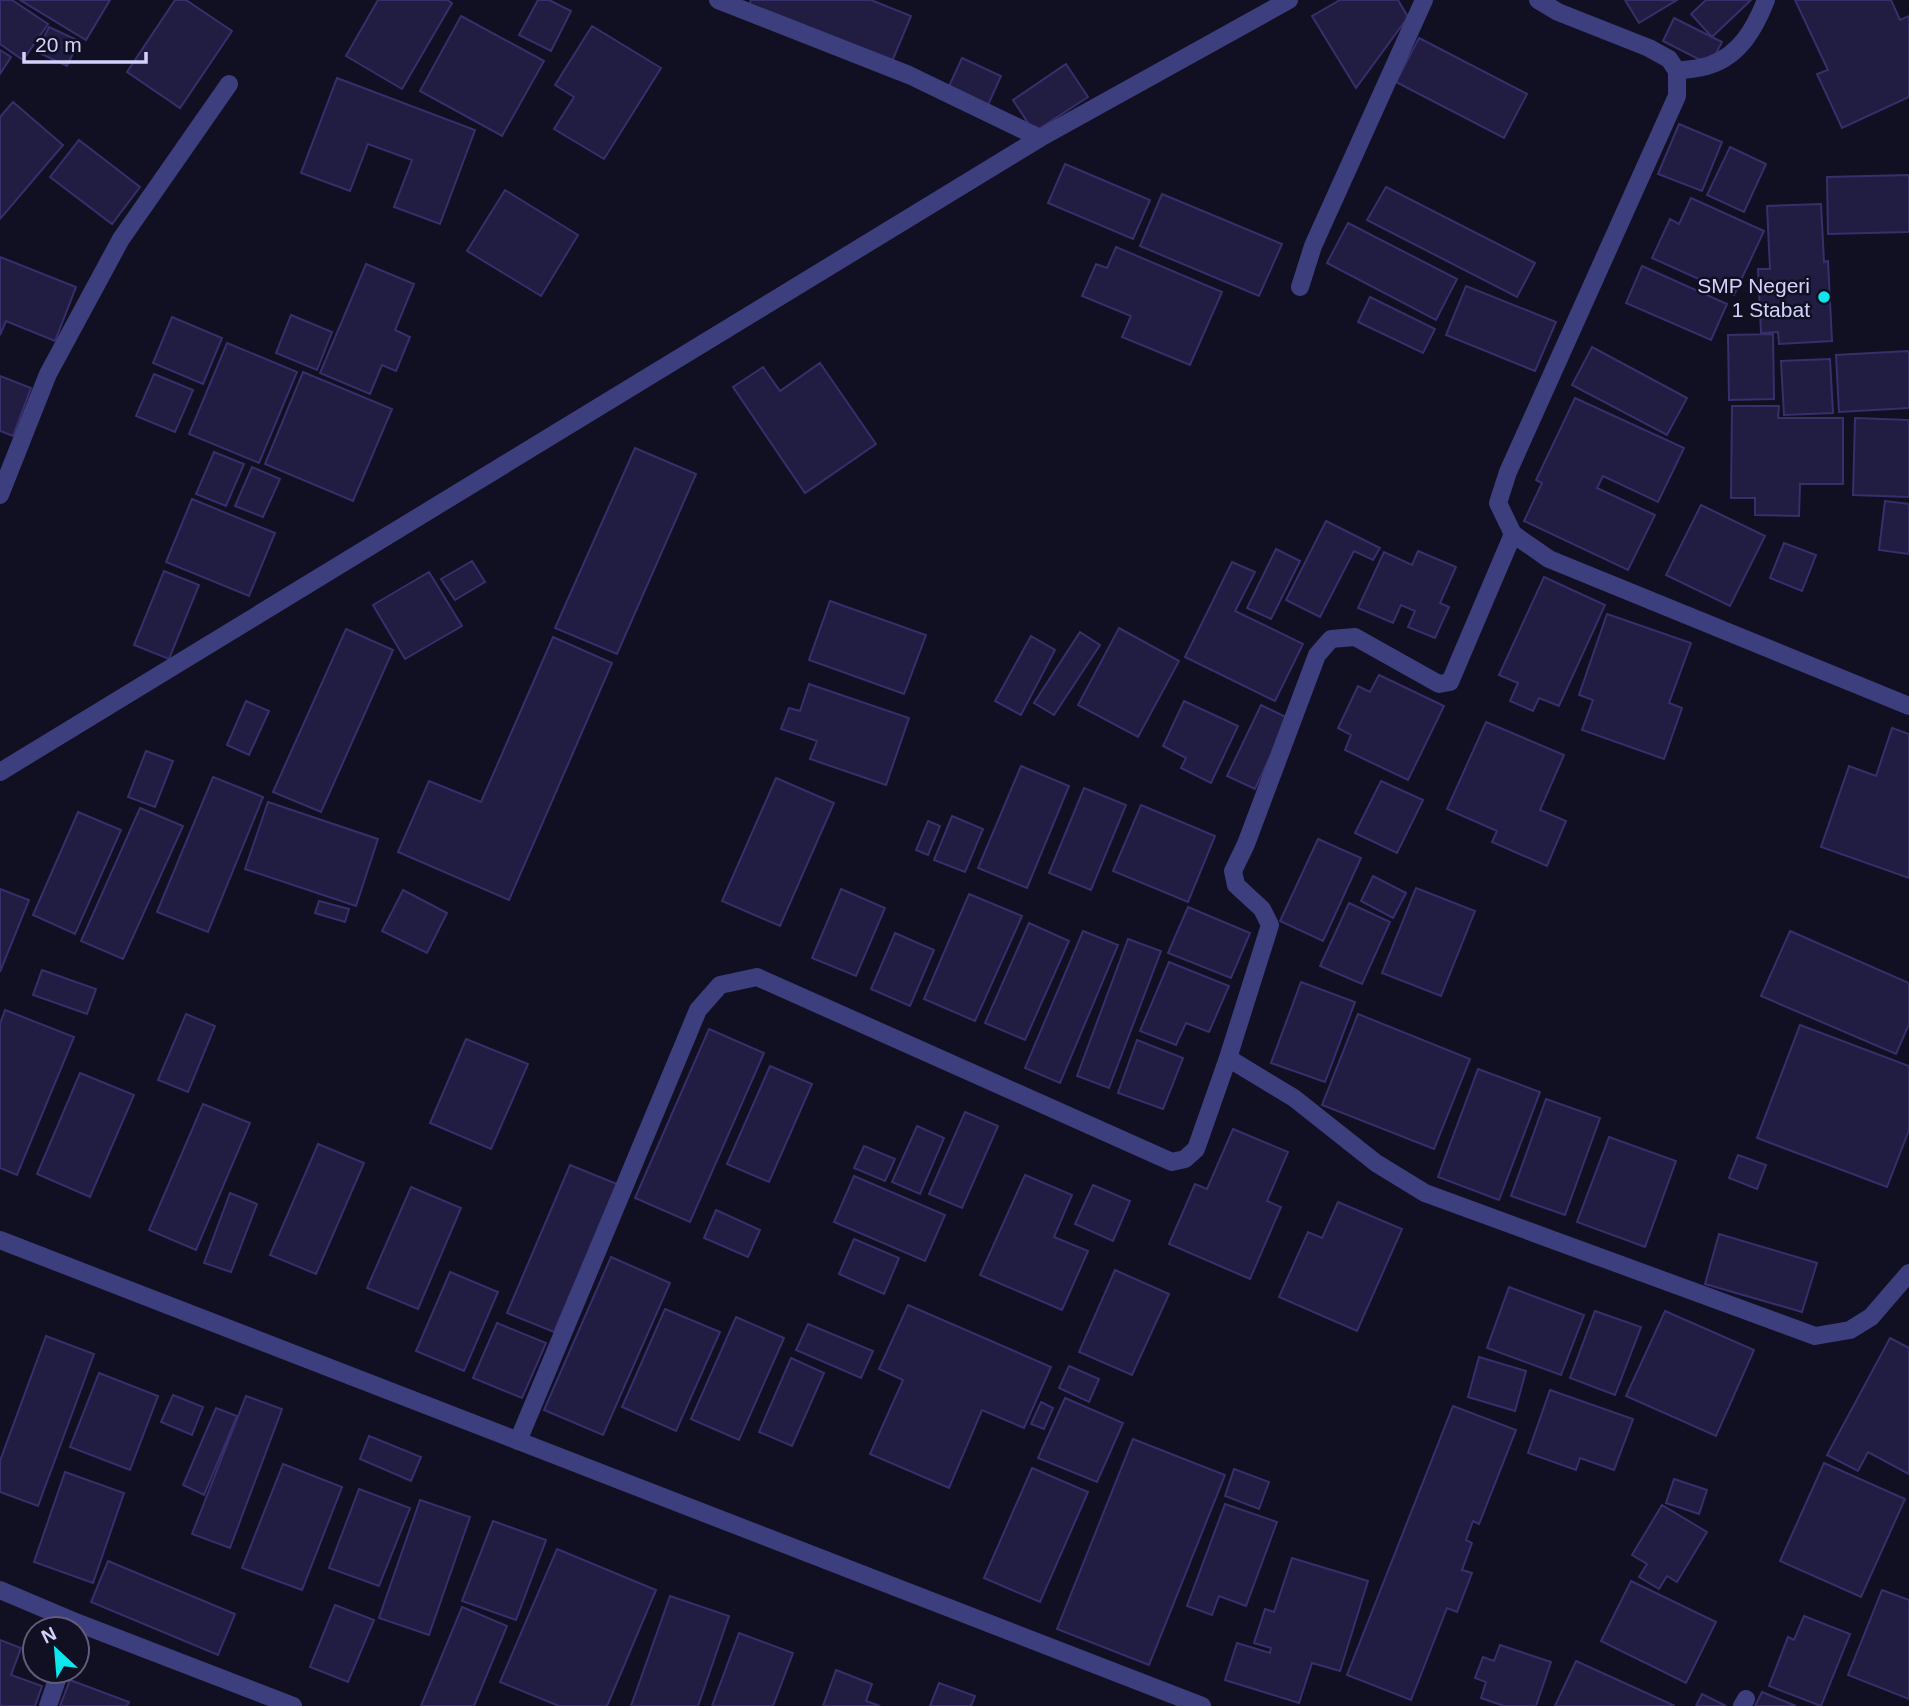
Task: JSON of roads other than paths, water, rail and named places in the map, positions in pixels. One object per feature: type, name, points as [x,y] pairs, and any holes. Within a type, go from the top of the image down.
[{"type":"street","points":[[718,0],[909,75],[1040,138]]},
{"type":"street","points":[[0,772],[1040,138],[1289,0]]},
{"type":"street","points":[[1300,287],[1313,246],[1424,0]]},
{"type":"street","points":[[1538,0],[1558,12],[1650,48],[1669,59],[1677,71],[1677,96],[1508,472],[1498,503],[1513,534],[1549,559],[1909,706]]},
{"type":"street","points":[[1677,71],[1711,65],[1741,47],[1766,0]]},
{"type":"street","points":[[0,495],[48,374],[121,239],[229,84]]},
{"type":"street","points":[[518,1441],[698,1010],[720,985],[757,977],[1172,1162],[1185,1159],[1196,1149],[1270,925],[1262,909],[1236,885],[1233,871],[1246,844],[1317,655],[1331,639],[1355,637],[1439,684],[1450,682],[1513,534]]},
{"type":"street","points":[[1228,1058],[1294,1098],[1376,1163],[1425,1193],[1815,1336],[1850,1330],[1871,1317],[1909,1273]]},
{"type":"street","points":[[0,1240],[1202,1706]]},
{"type":"street","points":[[0,1590],[53,1615]]},
{"type":"street","points":[[91,1632],[293,1706]]},
{"type":"street","points":[[48,1706],[55,1685]]},
{"type":"place","name":"SMP Negeri 1 Stabat","points":[[1824,297]]}]
